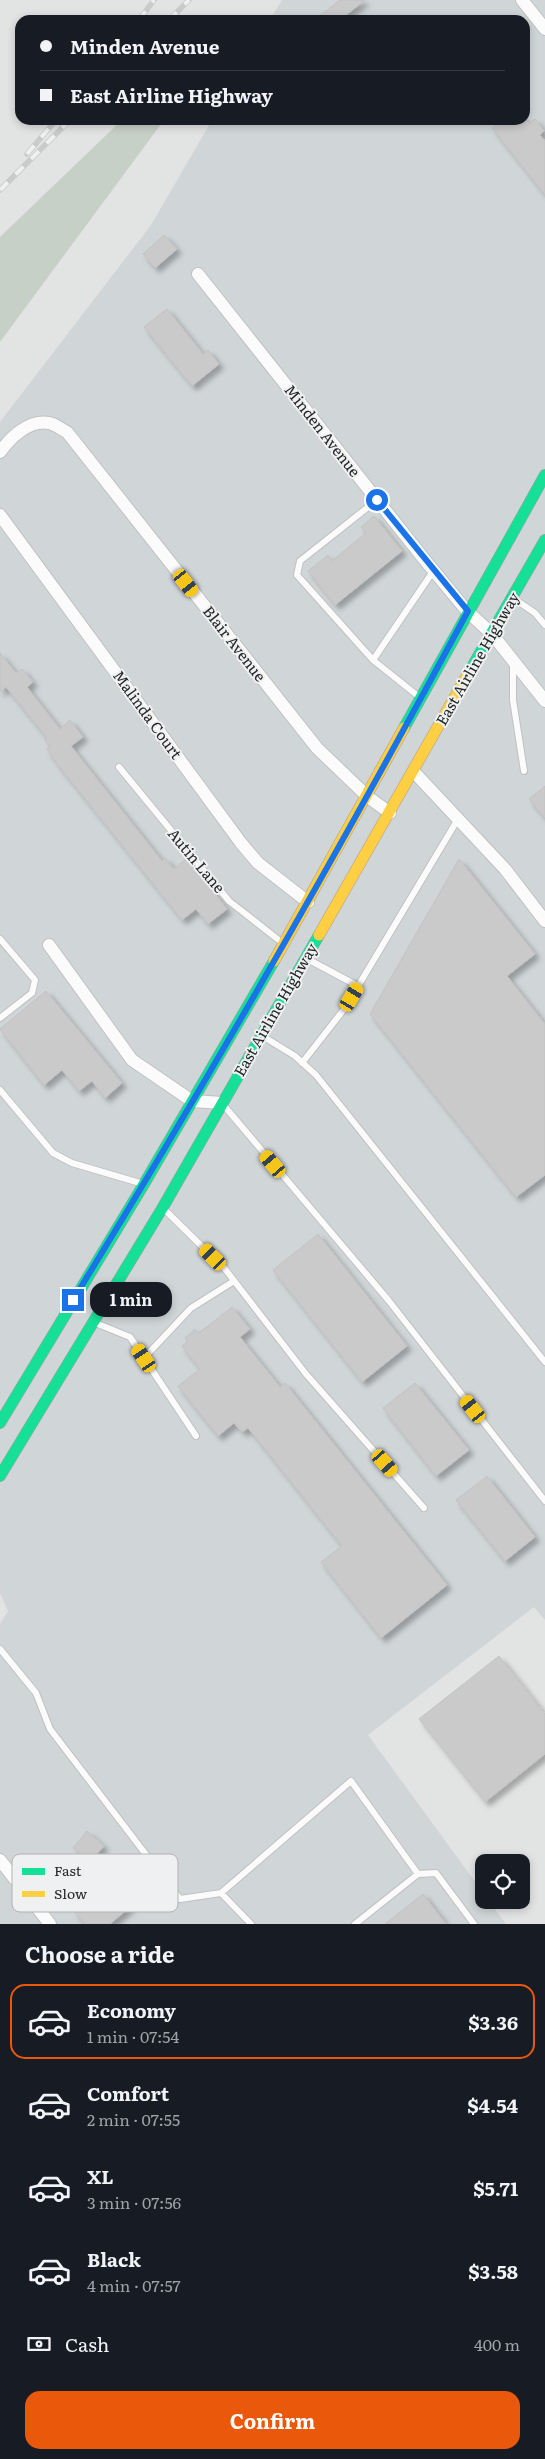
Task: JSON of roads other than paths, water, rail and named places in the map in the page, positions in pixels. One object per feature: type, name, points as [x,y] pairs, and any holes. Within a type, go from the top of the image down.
[{"type":"highway","name":"East Airline Highway","points":[[0,1423],[67,1317],[308,902],[368,797],[468,611],[545,475]]},
{"type":"highway","name":"East Airline Highway","points":[[2,1466],[89,1321],[163,1207],[414,772],[545,540]]},
{"type":"street","points":[[522,0],[545,29]]},
{"type":"street","name":"Minden Avenue","points":[[198,274],[377,500],[468,611],[492,634],[545,701]]},
{"type":"street","name":"Blair Avenue","points":[[0,452],[10,439],[28,426],[48,423],[67,432],[317,748],[368,797],[390,813]]},
{"type":"street","name":"Malinda Court","points":[[0,515],[241,843],[258,863],[308,902]]},
{"type":"street","points":[[414,772],[505,869],[545,921]]},
{"type":"street","points":[[50,944],[132,1060],[192,1101],[222,1103]]},
{"type":"street","points":[[0,1860],[12,1875]]},
{"type":"street","points":[[41,1912],[50,1924]]},
{"type":"lane","points":[[377,500],[300,561],[297,575],[373,660],[421,698]]},
{"type":"lane","points":[[373,660],[434,570]]},
{"type":"lane","points":[[512,598],[536,614],[545,625]]},
{"type":"lane","points":[[514,661],[514,700],[524,771]]},
{"type":"lane","name":"Autin Lane","points":[[119,767],[229,900],[283,944]]},
{"type":"lane","points":[[302,1062],[336,1020],[358,986],[458,819]]},
{"type":"lane","points":[[0,939],[35,980],[32,993],[0,1018]]},
{"type":"lane","points":[[306,958],[358,986]]},
{"type":"lane","points":[[261,1035],[302,1062],[316,1075],[545,1362]]},
{"type":"lane","points":[[0,1090],[53,1153],[72,1163],[144,1184]]},
{"type":"lane","points":[[222,1103],[389,1301],[545,1501]]},
{"type":"lane","points":[[163,1207],[225,1269],[306,1374],[424,1508]]},
{"type":"lane","points":[[144,1358],[191,1308],[234,1281]]},
{"type":"lane","points":[[89,1321],[130,1337],[196,1436]]},
{"type":"lane","points":[[0,1649],[36,1693],[50,1729],[146,1854]]},
{"type":"lane","points":[[178,1896],[180,1899],[221,1893],[351,1781],[418,1874]]},
{"type":"lane","points":[[355,1924],[418,1874],[436,1873],[474,1924]]},
{"type":"lane","points":[[221,1893],[252,1924]]},
{"type":"railway","points":[[143,15],[154,0]]},
{"type":"railway","points":[[174,15],[189,0]]},
{"type":"railway","points":[[27,154],[52,125]]},
{"type":"railway","points":[[0,190],[65,125]]}]
